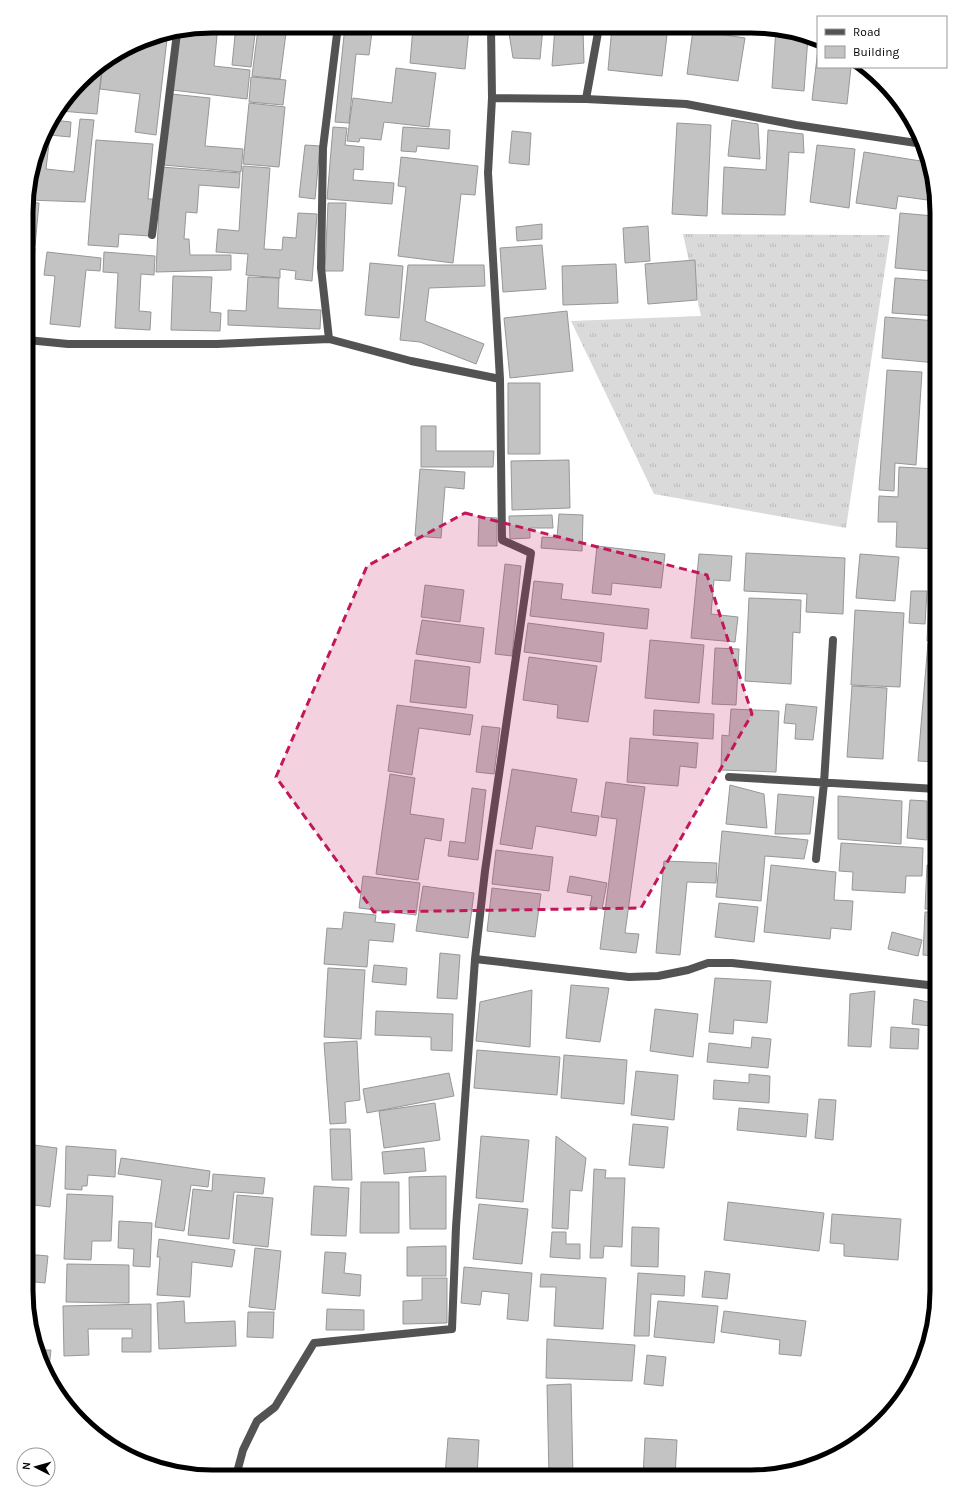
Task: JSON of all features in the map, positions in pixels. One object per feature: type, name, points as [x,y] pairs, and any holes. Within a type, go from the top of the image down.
[{"type":"street","points":[[329,340],[321,268],[323,148],[337,33]]},
{"type":"street","points":[[238,1470],[243,1450],[258,1421],[275,1407],[314,1343],[452,1329],[456,1227],[475,959],[485,871],[531,553],[502,540],[500,379],[488,173],[492,98],[491,33]]},
{"type":"street","points":[[586,99],[598,33]]},
{"type":"street","points":[[152,235],[177,36]]},
{"type":"street","points":[[492,98],[586,99],[686,104],[796,125],[915,143]]},
{"type":"street","points":[[33,341],[68,344],[178,344],[329,340],[411,361],[500,379]]},
{"type":"street","points":[[816,859],[824,783],[832,640]]},
{"type":"street","points":[[729,777],[930,789]]},
{"type":"street","points":[[475,959],[629,977],[658,976],[688,970],[708,963],[732,963],[930,985]]},
{"type":"highlighted area","points":[[465,513],[707,575],[752,714],[641,908],[374,912],[276,777],[367,566]]},
{"type":"green space","points":[[683,234],[890,235],[846,528],[654,494],[571,321],[701,316]]},
{"type":"building","points":[[201,33],[217,33],[214,66],[250,70],[247,99],[172,90],[179,36]]},
{"type":"building","points":[[235,33],[255,33],[251,67],[232,65]]},
{"type":"building","points":[[257,33],[286,33],[280,79],[252,76]]},
{"type":"building","points":[[344,33],[372,33],[369,55],[356,54],[349,123],[335,122]]},
{"type":"building","points":[[412,33],[469,33],[465,69],[410,63]]},
{"type":"building","points":[[509,33],[542,33],[540,59],[513,58]]},
{"type":"building","points":[[555,33],[583,33],[584,63],[552,66]]},
{"type":"building","points":[[611,33],[667,33],[662,76],[608,70]]},
{"type":"building","points":[[693,33],[712,33],[745,38],[738,81],[687,74]]},
{"type":"building","points":[[776,35],[786,36],[808,43],[804,91],[772,88]]},
{"type":"building","points":[[167,39],[156,135],[135,132],[140,94],[100,89],[103,70],[133,52]]},
{"type":"building","points":[[817,58],[817,68],[851,68],[847,104],[812,100]]},
{"type":"building","points":[[396,68],[436,73],[429,127],[384,122],[381,140],[360,138],[359,142],[347,141],[353,98],[392,103]]},
{"type":"building","points":[[101,71],[97,114],[64,111],[78,94]]},
{"type":"building","points":[[251,77],[286,80],[283,105],[249,102]]},
{"type":"building","points":[[171,94],[210,98],[205,146],[243,149],[241,172],[164,165]]},
{"type":"building","points":[[249,103],[285,107],[279,167],[243,164]]},
{"type":"building","points":[[80,119],[94,120],[85,202],[33,200],[36,177],[50,138],[46,169],[74,172]]},
{"type":"building","points":[[732,120],[758,124],[760,159],[728,156]]},
{"type":"building","points":[[58,121],[71,122],[70,137],[51,135]]},
{"type":"building","points":[[677,123],[711,125],[707,216],[672,214]]},
{"type":"building","points":[[333,127],[347,128],[345,145],[364,147],[363,170],[354,169],[353,180],[394,183],[392,204],[327,199]]},
{"type":"building","points":[[403,127],[450,130],[449,149],[417,146],[416,152],[401,151]]},
{"type":"building","points":[[768,130],[803,134],[804,153],[789,152],[785,215],[722,214],[724,167],[766,170]]},
{"type":"building","points":[[512,131],[531,133],[529,165],[509,163]]},
{"type":"building","points":[[96,140],[153,144],[148,199],[153,199],[150,236],[119,234],[118,247],[88,245]]},
{"type":"building","points":[[305,145],[320,146],[315,199],[299,197]]},
{"type":"building","points":[[817,145],[855,149],[849,208],[810,202]]},
{"type":"building","points":[[864,152],[922,161],[927,177],[930,200],[898,196],[896,209],[856,203]]},
{"type":"building","points":[[401,157],[478,166],[475,195],[461,194],[453,263],[398,256],[406,187],[398,186]]},
{"type":"building","points":[[243,166],[270,168],[264,249],[282,250],[283,237],[296,238],[298,213],[317,214],[312,281],[295,279],[296,271],[280,269],[280,278],[246,275],[248,254],[216,252],[218,229],[239,231]]},
{"type":"building","points":[[161,167],[240,173],[239,188],[199,185],[197,213],[186,212],[184,239],[189,239],[190,255],[231,255],[231,270],[156,272]]},
{"type":"building","points":[[33,202],[39,203],[35,246],[33,246]]},
{"type":"building","points":[[328,203],[346,203],[343,271],[325,271]]},
{"type":"building","points":[[900,213],[930,216],[930,271],[895,268]]},
{"type":"building","points":[[542,224],[542,239],[517,241],[516,227]]},
{"type":"building","points":[[648,226],[650,261],[625,263],[623,228]]},
{"type":"building","points":[[542,245],[546,289],[503,292],[500,248]]},
{"type":"building","points":[[33,248],[35,248],[33,270]]},
{"type":"building","points":[[47,252],[101,258],[100,271],[86,270],[80,327],[50,324],[55,276],[44,275]]},
{"type":"building","points":[[104,252],[155,256],[154,275],[141,274],[139,311],[151,312],[150,330],[115,328],[118,273],[103,272]]},
{"type":"building","points":[[695,260],[697,300],[648,304],[645,264]]},
{"type":"building","points":[[370,263],[403,266],[399,318],[365,315]]},
{"type":"building","points":[[616,264],[618,303],[563,305],[562,266]]},
{"type":"building","points":[[408,265],[484,265],[485,286],[429,288],[425,321],[484,344],[476,364],[420,342],[400,340]]},
{"type":"building","points":[[173,276],[212,277],[210,312],[221,313],[220,331],[171,330]]},
{"type":"building","points":[[248,277],[279,278],[278,308],[321,310],[320,329],[228,325],[228,310],[246,311]]},
{"type":"building","points":[[895,278],[930,280],[930,316],[892,313]]},
{"type":"building","points":[[567,311],[573,371],[510,378],[504,318]]},
{"type":"building","points":[[885,317],[930,320],[930,362],[882,358]]},
{"type":"building","points":[[887,370],[922,372],[916,465],[895,463],[894,491],[879,490]]},
{"type":"building","points":[[508,383],[540,383],[540,454],[508,454]]},
{"type":"building","points":[[421,426],[436,426],[436,451],[494,451],[493,467],[421,467]]},
{"type":"building","points":[[569,460],[570,508],[512,510],[511,461]]},
{"type":"building","points":[[899,467],[930,469],[930,549],[896,547],[897,522],[878,522],[879,496],[898,497]]},
{"type":"building","points":[[420,469],[465,472],[464,489],[445,487],[441,538],[415,536]]},
{"type":"building","points":[[559,514],[583,515],[582,551],[541,548],[542,537],[557,538]]},
{"type":"building","points":[[552,515],[553,528],[530,528],[530,538],[510,539],[509,516]]},
{"type":"building","points":[[479,517],[497,518],[497,546],[478,546]]},
{"type":"building","points":[[597,546],[665,554],[661,588],[612,583],[611,595],[592,593]]},
{"type":"building","points":[[746,553],[845,558],[843,614],[806,612],[807,594],[744,591]]},
{"type":"building","points":[[699,554],[732,556],[730,581],[714,580],[711,614],[738,617],[735,642],[691,638]]},
{"type":"building","points":[[860,554],[899,557],[895,601],[856,598]]},
{"type":"building","points":[[505,564],[521,566],[512,656],[495,654]]},
{"type":"building","points":[[930,579],[930,641],[927,641]]},
{"type":"building","points":[[534,581],[563,584],[561,599],[649,609],[647,629],[530,616]]},
{"type":"building","points":[[425,585],[464,590],[460,622],[421,617]]},
{"type":"building","points":[[911,591],[927,591],[925,624],[909,623]]},
{"type":"building","points":[[749,598],[801,600],[800,633],[793,632],[791,684],[745,681]]},
{"type":"building","points":[[855,610],[904,613],[900,687],[851,685]]},
{"type":"building","points":[[422,620],[484,628],[480,663],[416,654]]},
{"type":"building","points":[[528,623],[604,633],[601,662],[524,652]]},
{"type":"building","points":[[650,640],[704,645],[699,703],[645,698]]},
{"type":"building","points":[[928,643],[930,643],[930,762],[918,761]]},
{"type":"building","points":[[715,648],[739,649],[736,705],[712,704]]},
{"type":"building","points":[[529,657],[597,666],[588,722],[557,718],[558,705],[523,700]]},
{"type":"building","points":[[415,660],[470,667],[466,708],[410,702]]},
{"type":"building","points":[[852,686],[887,688],[883,759],[847,757]]},
{"type":"building","points":[[786,704],[817,707],[813,740],[795,739],[796,724],[784,723]]},
{"type":"building","points":[[397,705],[473,715],[470,735],[419,728],[412,775],[388,771]]},
{"type":"building","points":[[731,709],[779,711],[776,772],[721,770],[722,735],[729,736]]},
{"type":"building","points":[[654,710],[714,714],[713,739],[653,735]]},
{"type":"building","points":[[482,726],[500,728],[494,774],[476,772]]},
{"type":"building","points":[[630,738],[698,743],[696,768],[680,766],[678,786],[627,782]]},
{"type":"building","points":[[512,769],[577,779],[571,812],[599,816],[596,836],[536,826],[532,849],[500,844]]},
{"type":"building","points":[[390,774],[415,778],[410,814],[444,819],[441,841],[425,838],[418,880],[376,874]]},
{"type":"building","points":[[606,782],[645,787],[625,933],[639,934],[636,953],[600,949],[617,819],[601,817]]},
{"type":"building","points":[[730,785],[764,794],[767,828],[726,824]]},
{"type":"building","points":[[472,788],[486,790],[478,860],[448,856],[450,841],[465,843]]},
{"type":"building","points":[[778,794],[814,797],[810,834],[775,834]]},
{"type":"building","points":[[838,796],[902,801],[901,844],[838,839]]},
{"type":"building","points":[[910,800],[927,801],[927,840],[907,838]]},
{"type":"building","points":[[722,831],[808,840],[804,859],[765,856],[761,901],[716,897]]},
{"type":"building","points":[[841,843],[923,848],[922,876],[906,876],[905,893],[852,890],[853,872],[839,871]]},
{"type":"building","points":[[496,850],[553,857],[549,891],[492,884]]},
{"type":"building","points":[[664,861],[717,863],[716,883],[687,882],[680,955],[656,953]]},
{"type":"building","points":[[771,865],[836,872],[834,900],[853,901],[851,930],[831,928],[830,939],[764,932]]},
{"type":"building","points":[[927,865],[930,865],[930,909],[925,909]]},
{"type":"building","points":[[363,876],[420,883],[416,915],[359,908]]},
{"type":"building","points":[[570,876],[607,883],[602,909],[590,906],[592,896],[567,892]]},
{"type":"building","points":[[423,886],[474,893],[468,938],[416,931]]},
{"type":"building","points":[[492,888],[541,894],[535,937],[487,931]]},
{"type":"building","points":[[719,903],[758,907],[754,942],[715,937]]},
{"type":"building","points":[[344,912],[376,915],[375,922],[395,924],[393,942],[369,940],[367,967],[324,964],[327,928],[342,929]]},
{"type":"building","points":[[925,912],[930,912],[930,956],[923,955]]},
{"type":"building","points":[[892,932],[922,940],[918,956],[888,949]]},
{"type":"building","points":[[440,953],[460,955],[457,999],[437,998]]},
{"type":"building","points":[[374,965],[407,968],[406,985],[372,982]]},
{"type":"building","points":[[328,968],[365,970],[361,1039],[324,1037]]},
{"type":"building","points":[[715,978],[771,981],[767,1023],[734,1020],[733,1034],[709,1032]]},
{"type":"building","points":[[571,985],[609,988],[600,1042],[566,1038]]},
{"type":"building","points":[[532,990],[530,1047],[476,1041],[480,1002]]},
{"type":"building","points":[[875,991],[871,1047],[848,1046],[850,994]]},
{"type":"building","points":[[914,999],[930,1003],[930,1026],[912,1024]]},
{"type":"building","points":[[655,1009],[698,1014],[693,1057],[650,1051]]},
{"type":"building","points":[[376,1011],[453,1014],[452,1051],[431,1050],[431,1037],[375,1035]]},
{"type":"building","points":[[891,1027],[919,1029],[918,1049],[890,1048]]},
{"type":"building","points":[[752,1037],[771,1039],[768,1068],[707,1062],[709,1043],[751,1048]]},
{"type":"building","points":[[357,1041],[360,1100],[345,1102],[346,1123],[330,1124],[324,1043]]},
{"type":"building","points":[[477,1050],[560,1057],[557,1095],[474,1088]]},
{"type":"building","points":[[564,1055],[627,1060],[624,1104],[561,1098]]},
{"type":"building","points":[[636,1071],[678,1075],[674,1120],[631,1115]]},
{"type":"building","points":[[449,1073],[454,1096],[367,1113],[363,1089]]},
{"type":"building","points":[[749,1074],[770,1076],[769,1103],[713,1099],[714,1080],[749,1083]]},
{"type":"building","points":[[819,1099],[836,1100],[833,1140],[815,1138]]},
{"type":"building","points":[[435,1103],[440,1140],[384,1148],[379,1111]]},
{"type":"building","points":[[739,1108],[808,1114],[806,1137],[737,1130]]},
{"type":"building","points":[[633,1124],[668,1127],[664,1168],[629,1165]]},
{"type":"building","points":[[330,1129],[350,1129],[352,1180],[332,1180]]},
{"type":"building","points":[[481,1136],[529,1140],[523,1202],[476,1198]]},
{"type":"building","points":[[556,1136],[586,1158],[582,1191],[570,1190],[568,1229],[552,1228]]},
{"type":"building","points":[[33,1145],[57,1148],[50,1207],[33,1205]]},
{"type":"building","points":[[66,1146],[116,1150],[115,1177],[88,1175],[87,1186],[82,1186],[82,1190],[65,1189]]},
{"type":"building","points":[[424,1148],[426,1171],[384,1174],[382,1152]]},
{"type":"building","points":[[121,1158],[210,1171],[208,1187],[191,1185],[184,1231],[155,1227],[162,1180],[118,1174]]},
{"type":"building","points":[[594,1169],[606,1170],[605,1178],[625,1178],[622,1247],[604,1246],[603,1258],[590,1258]]},
{"type":"building","points":[[213,1174],[265,1178],[263,1194],[234,1192],[229,1239],[188,1235],[193,1189],[212,1191]]},
{"type":"building","points":[[446,1176],[446,1229],[410,1229],[409,1177]]},
{"type":"building","points":[[361,1182],[399,1182],[399,1233],[360,1233]]},
{"type":"building","points":[[314,1186],[349,1188],[346,1236],[311,1235]]},
{"type":"building","points":[[67,1194],[113,1196],[111,1241],[92,1241],[91,1260],[64,1259]]},
{"type":"building","points":[[237,1195],[273,1198],[268,1247],[233,1243]]},
{"type":"building","points":[[728,1202],[824,1213],[819,1251],[724,1240]]},
{"type":"building","points":[[479,1204],[528,1209],[522,1264],[473,1259]]},
{"type":"building","points":[[832,1214],[901,1219],[898,1260],[844,1256],[844,1244],[830,1243]]},
{"type":"building","points":[[119,1221],[152,1223],[150,1267],[133,1266],[134,1249],[118,1248]]},
{"type":"building","points":[[632,1227],[659,1228],[658,1267],[631,1266]]},
{"type":"building","points":[[552,1232],[566,1232],[566,1244],[580,1244],[580,1259],[550,1257]]},
{"type":"building","points":[[159,1239],[235,1250],[232,1267],[192,1262],[190,1297],[157,1295],[160,1257],[157,1257]]},
{"type":"building","points":[[446,1246],[446,1276],[407,1276],[407,1247]]},
{"type":"building","points":[[255,1248],[281,1251],[275,1310],[249,1307]]},
{"type":"building","points":[[325,1252],[346,1253],[344,1273],[361,1275],[360,1296],[322,1293]]},
{"type":"building","points":[[33,1255],[48,1256],[45,1283],[33,1282]]},
{"type":"building","points":[[67,1264],[129,1265],[129,1303],[66,1302]]},
{"type":"building","points":[[464,1267],[532,1273],[528,1321],[507,1319],[509,1294],[482,1291],[480,1305],[461,1303]]},
{"type":"building","points":[[705,1271],[730,1274],[727,1299],[702,1297]]},
{"type":"building","points":[[638,1273],[685,1276],[684,1296],[651,1294],[649,1336],[634,1336]]},
{"type":"building","points":[[541,1274],[606,1278],[603,1329],[554,1326],[556,1287],[540,1287]]},
{"type":"building","points":[[422,1278],[447,1278],[447,1323],[403,1324],[403,1301],[422,1300]]},
{"type":"building","points":[[184,1301],[185,1323],[235,1321],[236,1346],[159,1349],[157,1303]]},
{"type":"building","points":[[658,1301],[718,1306],[714,1343],[654,1337]]},
{"type":"building","points":[[151,1304],[151,1352],[122,1352],[122,1338],[132,1338],[132,1329],[88,1329],[89,1355],[64,1356],[63,1306]]},
{"type":"building","points":[[327,1309],[364,1310],[364,1330],[326,1330]]},
{"type":"building","points":[[724,1311],[806,1321],[801,1356],[779,1354],[780,1340],[721,1332]]},
{"type":"building","points":[[248,1312],[274,1312],[273,1338],[247,1337]]},
{"type":"building","points":[[547,1339],[635,1345],[632,1381],[546,1378]]},
{"type":"building","points":[[44,1350],[51,1350],[49,1364]]},
{"type":"building","points":[[647,1355],[666,1357],[663,1386],[644,1384]]},
{"type":"building","points":[[571,1384],[573,1470],[549,1470],[547,1385]]},
{"type":"building","points":[[448,1438],[479,1440],[477,1470],[445,1470]]},
{"type":"building","points":[[645,1438],[677,1440],[675,1470],[643,1470]]}]
